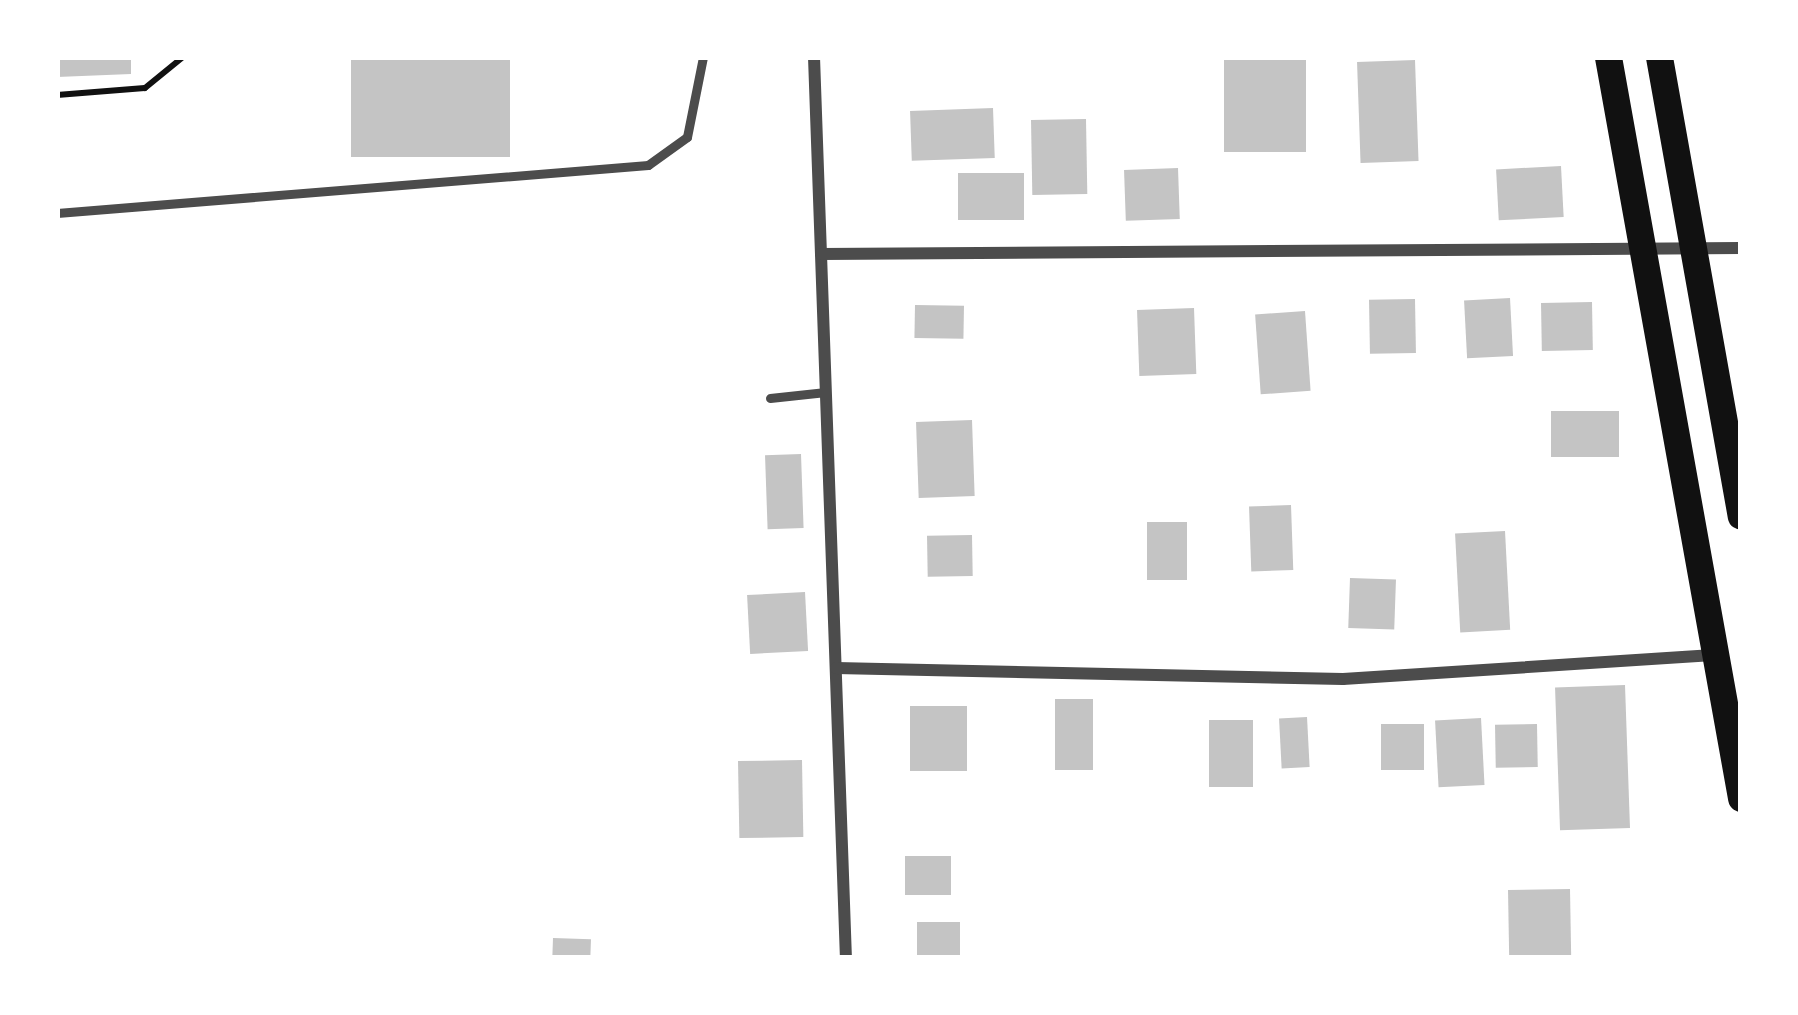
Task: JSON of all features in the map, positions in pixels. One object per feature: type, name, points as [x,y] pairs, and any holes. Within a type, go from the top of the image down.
[{"type":"main road","points":[[1608,57],[1741,798]]},
{"type":"main road","points":[[1659,57],[1741,516]]},
{"type":"street","points":[[814,57],[846,958]]},
{"type":"street","points":[[821,254],[1741,248]]},
{"type":"street","points":[[836,668],[1343,679],[1712,655]]},
{"type":"lane","points":[[57,213],[648,165],[687,137],[703,57]]},
{"type":"lane","points":[[770,398],[826,392]]},
{"type":"path","points":[[57,95],[145,88],[183,57]]},
{"type":"building","points":[[57,57],[131,57],[131,74],[57,77]]},
{"type":"building","points":[[351,57],[510,57],[510,157],[351,157]]},
{"type":"building","points":[[1224,57],[1306,57],[1306,152],[1224,152]]},
{"type":"building","points":[[1415,60],[1419,161],[1361,163],[1357,62]]},
{"type":"building","points":[[993,108],[995,158],[912,161],[910,111]]},
{"type":"building","points":[[1086,119],[1087,194],[1032,195],[1031,120]]},
{"type":"building","points":[[1561,166],[1564,217],[1499,220],[1496,169]]},
{"type":"building","points":[[1178,168],[1180,219],[1126,221],[1124,170]]},
{"type":"building","points":[[958,173],[1024,173],[1024,220],[958,220]]},
{"type":"building","points":[[1510,298],[1513,356],[1467,358],[1464,300]]},
{"type":"building","points":[[1415,299],[1416,353],[1370,354],[1369,300]]},
{"type":"building","points":[[1592,302],[1593,350],[1542,351],[1541,303]]},
{"type":"building","points":[[915,305],[964,306],[963,339],[914,338]]},
{"type":"building","points":[[1194,308],[1196,374],[1139,376],[1137,310]]},
{"type":"building","points":[[1305,311],[1311,391],[1261,394],[1255,314]]},
{"type":"building","points":[[1551,411],[1619,411],[1619,457],[1551,457]]},
{"type":"building","points":[[972,420],[975,496],[919,498],[916,422]]},
{"type":"building","points":[[801,454],[804,528],[768,529],[765,455]]},
{"type":"building","points":[[1291,505],[1293,570],[1251,571],[1249,506]]},
{"type":"building","points":[[1147,522],[1187,522],[1187,580],[1147,580]]},
{"type":"building","points":[[1505,531],[1510,630],[1460,632],[1455,534]]},
{"type":"building","points":[[972,535],[973,576],[928,577],[927,536]]},
{"type":"building","points":[[1350,578],[1396,580],[1394,630],[1348,628]]},
{"type":"building","points":[[805,592],[808,651],[750,654],[747,595]]},
{"type":"building","points":[[1625,685],[1630,828],[1560,830],[1555,687]]},
{"type":"building","points":[[1055,699],[1093,699],[1093,770],[1055,770]]},
{"type":"building","points":[[910,706],[967,706],[967,771],[910,771]]},
{"type":"building","points":[[1307,717],[1310,767],[1282,768],[1279,718]]},
{"type":"building","points":[[1481,718],[1485,785],[1439,787],[1435,720]]},
{"type":"building","points":[[1209,720],[1253,720],[1253,787],[1209,787]]},
{"type":"building","points":[[1381,724],[1424,724],[1424,770],[1381,770]]},
{"type":"building","points":[[1537,724],[1538,767],[1496,768],[1495,725]]},
{"type":"building","points":[[802,760],[803,837],[739,838],[738,761]]},
{"type":"building","points":[[905,856],[951,856],[951,895],[905,895]]},
{"type":"building","points":[[1570,889],[1571,958],[1509,958],[1508,890]]},
{"type":"building","points":[[917,922],[960,922],[960,958],[917,958]]},
{"type":"building","points":[[553,938],[591,939],[590,958],[552,958]]}]
